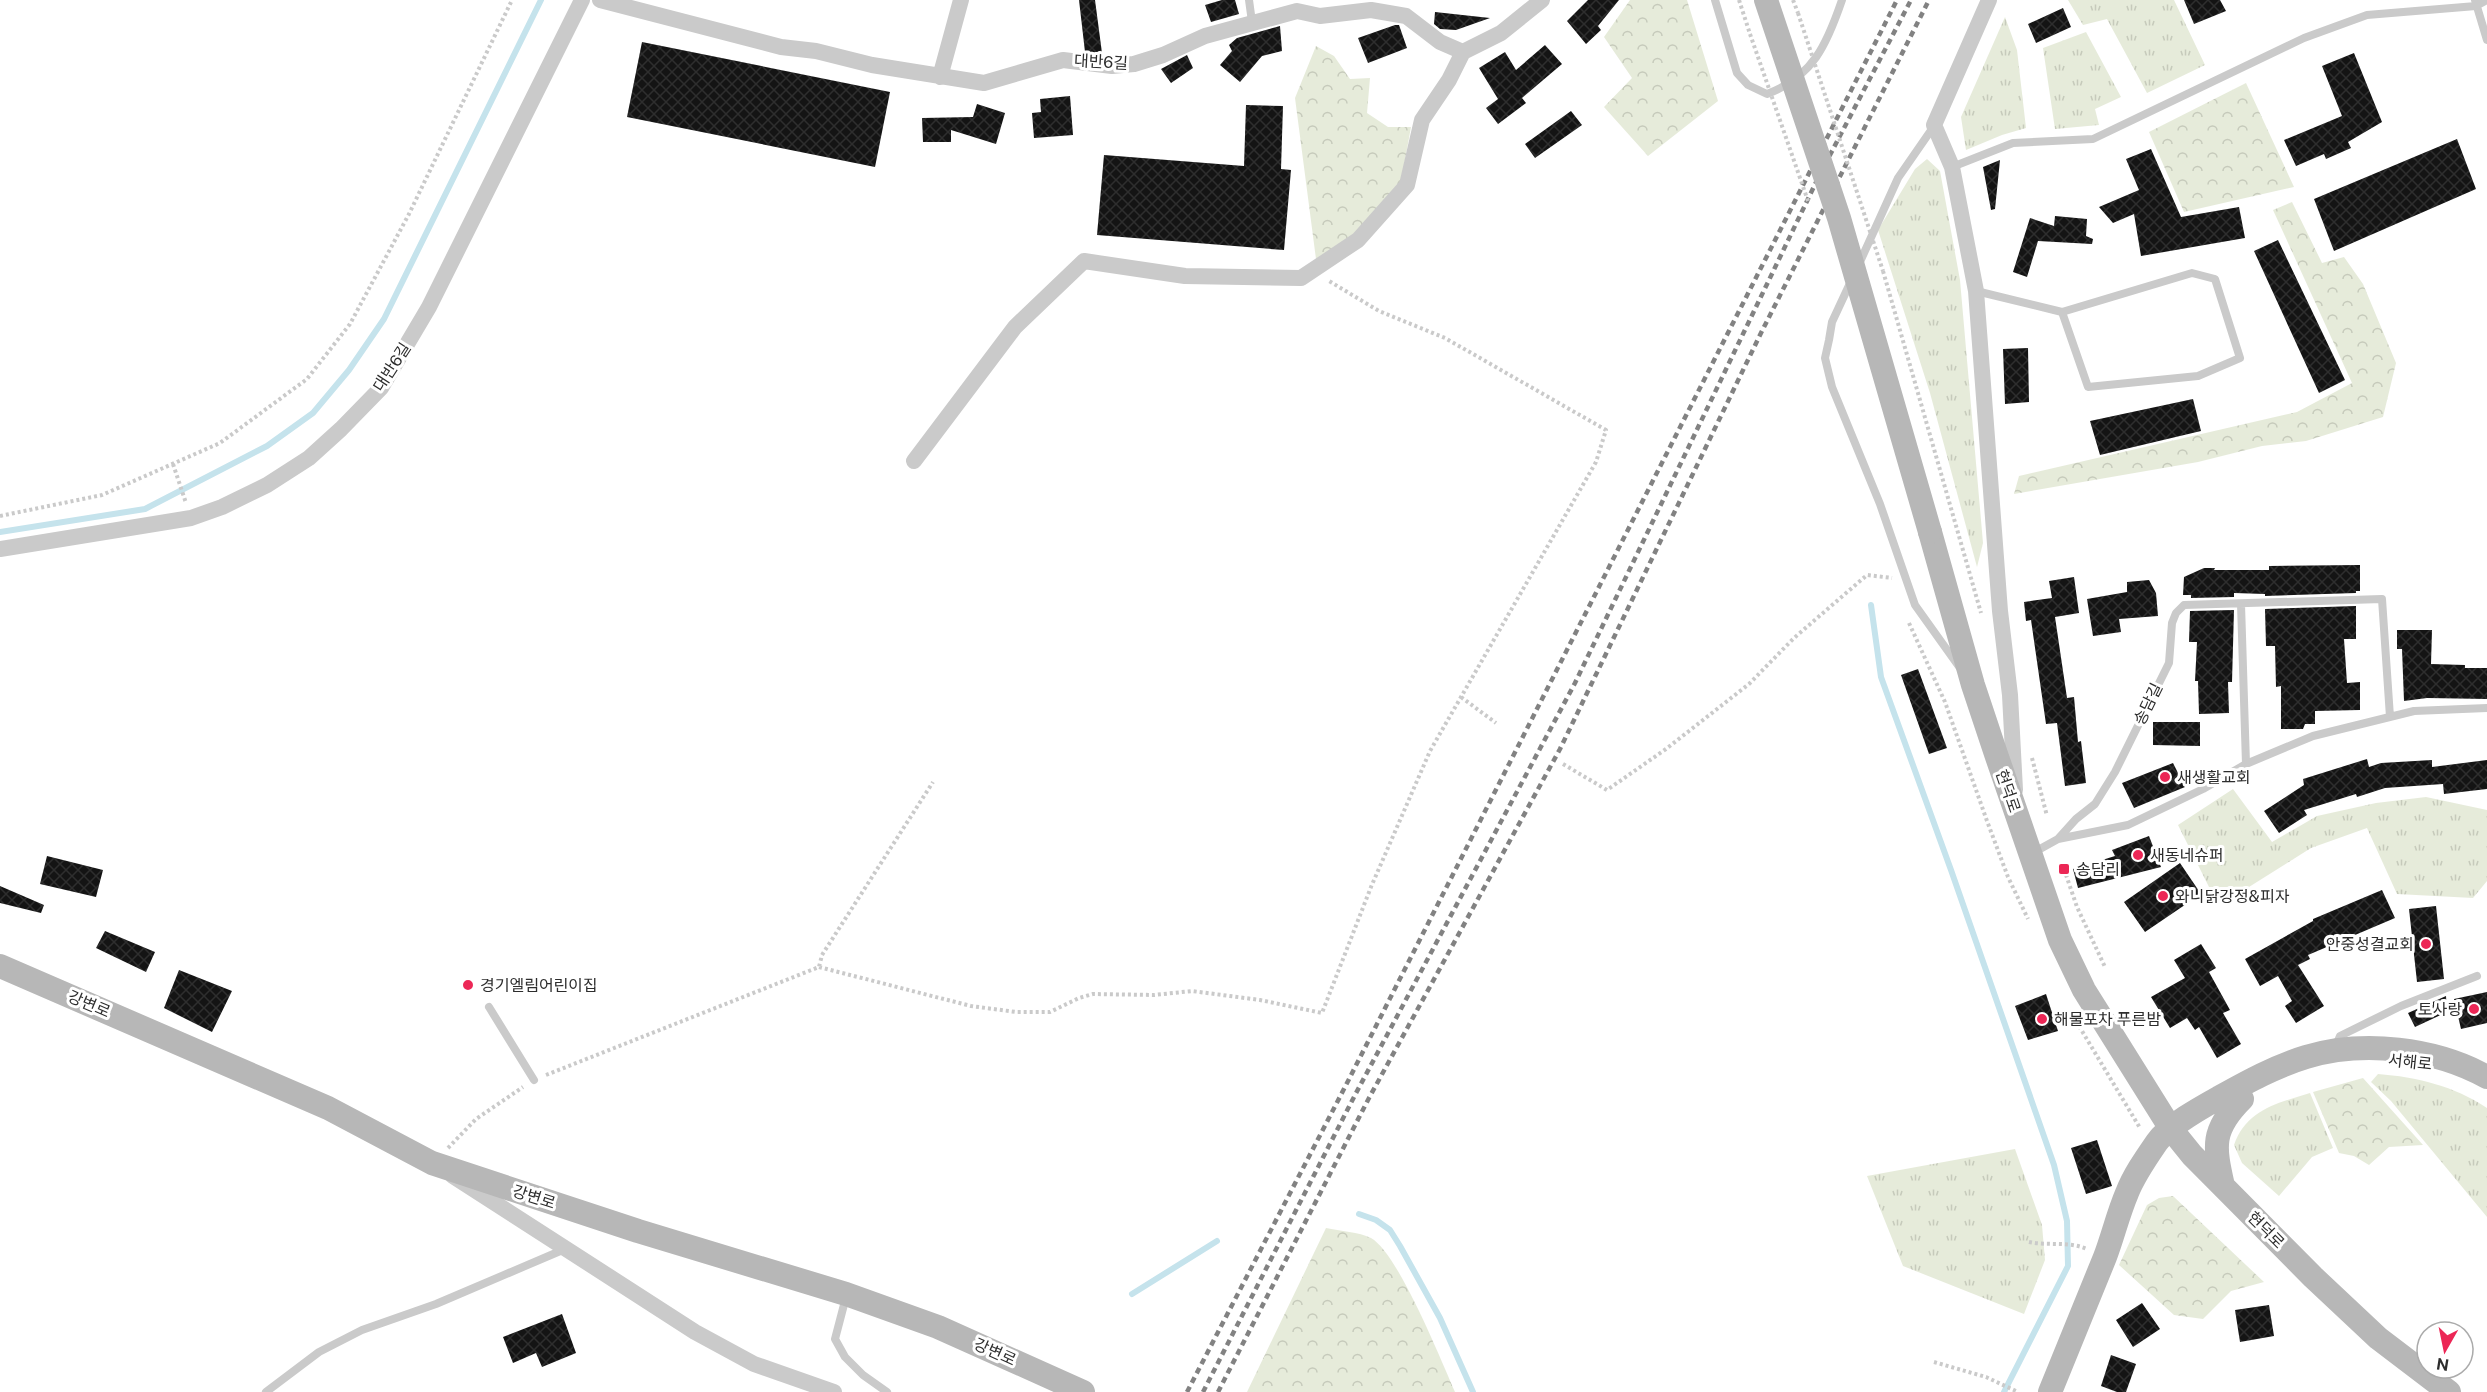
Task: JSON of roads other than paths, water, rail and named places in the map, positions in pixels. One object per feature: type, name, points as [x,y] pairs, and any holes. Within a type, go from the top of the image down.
[{"type":"main road","name":"현덕로","points":[[1766,0],[1839,218],[1973,685],[2060,940],[2084,990],[2114,1039],[2168,1138],[2426,1392]]},
{"type":"main road","name":"강변로","points":[[0,966],[328,1108],[432,1163],[638,1231],[846,1294],[938,1327],[1083,1392]]},
{"type":"main road","points":[[2050,1392],[2105,1256],[2127,1191],[2168,1138],[2206,1105],[2256,1077],[2305,1058],[2332,1057],[2372,1049],[2409,1051],[2442,1059],[2487,1077]]},
{"type":"main road","points":[[2168,1138],[2270,1085],[2332,1057]]},
{"type":"main road","name":"서해로","points":[[2332,1057],[2404,1059],[2434,1064],[2461,1073],[2487,1086]]},
{"type":"main road","points":[[2223,1186],[2215,1144],[2219,1128],[2228,1113],[2242,1099]]},
{"type":"main road","name":"현덕로","points":[[2168,1138],[2223,1186],[2313,1277],[2378,1338],[2449,1392]]},
{"type":"street","name":"대반6길","points":[[0,549],[191,518],[222,507],[267,485],[309,458],[381,388],[429,307],[582,0]]},
{"type":"street","name":"대반6길","points":[[600,0],[781,47],[816,51],[872,66],[984,83],[1063,60],[1112,66],[1134,64],[1163,55],[1205,36],[1297,11],[1320,16],[1371,10],[1406,16],[1425,27],[1440,42],[1463,51]]},
{"type":"street","points":[[940,77],[961,0]]},
{"type":"street","points":[[914,461],[1015,327],[1084,261],[1185,276],[1301,279],[1358,240],[1407,185],[1422,120],[1449,80],[1463,51],[1501,33],[1542,0]]},
{"type":"street","points":[[1989,0],[1934,125],[1953,167],[1976,291],[2000,611],[2010,695],[2016,815]]},
{"type":"street","points":[[432,1163],[695,1332],[754,1364],[834,1392]]},
{"type":"lane","points":[[1249,0],[1252,22]]},
{"type":"lane","points":[[1715,0],[1737,73],[1748,85],[1767,94],[1801,76],[1818,57],[1842,0]]},
{"type":"lane","points":[[1953,167],[2013,143],[2093,139],[2304,38],[2367,15],[2487,0]]},
{"type":"lane","points":[[2476,3],[2487,40]]},
{"type":"lane","points":[[1934,125],[1898,178],[1832,322],[1825,358],[1832,387],[1880,504],[1915,605],[1941,645],[1973,685]]},
{"type":"lane","points":[[1976,291],[2062,312],[2192,273],[2215,279],[2240,358],[2198,376],[2088,387],[2062,312]]},
{"type":"lane","name":"송담길","points":[[2058,839],[2076,819],[2095,804],[2115,772],[2169,663],[2172,623],[2176,613],[2184,605],[2382,599],[2390,717]]},
{"type":"lane","points":[[2241,604],[2246,764]]},
{"type":"lane","name":"송담길","points":[[2031,854],[2058,839],[2128,825],[2203,789],[2246,764],[2313,736],[2414,711],[2487,708]]},
{"type":"lane","points":[[2332,1057],[2340,1036],[2401,1006],[2477,976]]},
{"type":"lane","points":[[489,1007],[534,1080]]},
{"type":"lane","points":[[266,1392],[319,1352],[363,1330],[436,1304],[565,1249]]},
{"type":"lane","points":[[846,1294],[835,1339],[845,1357],[863,1375],[887,1392]]},
{"type":"waterway","points":[[0,532],[145,509],[267,446],[313,413],[349,370],[384,319],[541,0]]},
{"type":"waterway","points":[[1871,605],[1881,677],[2054,1165],[2067,1221],[2068,1266],[2004,1392]]},
{"type":"waterway","points":[[1359,1214],[1376,1220],[1390,1230],[1440,1318],[1473,1392]]},
{"type":"waterway","points":[[1132,1294],[1217,1241]]},
{"type":"railway","points":[[1187,1392],[1345,1087],[1897,0]]},
{"type":"railway","points":[[1203,1392],[1355,1095],[1575,683],[1820,174],[1911,0]]},
{"type":"railway","points":[[1218,1392],[1369,1098],[1560,749],[1760,335],[1929,0]]},
{"type":"place","name":"새생활교회","points":[[2165,777]]},
{"type":"place","name":"새동네슈퍼","points":[[2138,855]]},
{"type":"place","name":"송담리","points":[[2064,869]]},
{"type":"place","name":"와니닭강정&피자","points":[[2163,896]]},
{"type":"place","name":"안중성결교회","points":[[2426,944]]},
{"type":"place","name":"경기엘림어린이집","points":[[468,985]]},
{"type":"place","name":"토사랑","points":[[2474,1009]]},
{"type":"place","name":"해물포차 푸른밤","points":[[2042,1019]]}]
